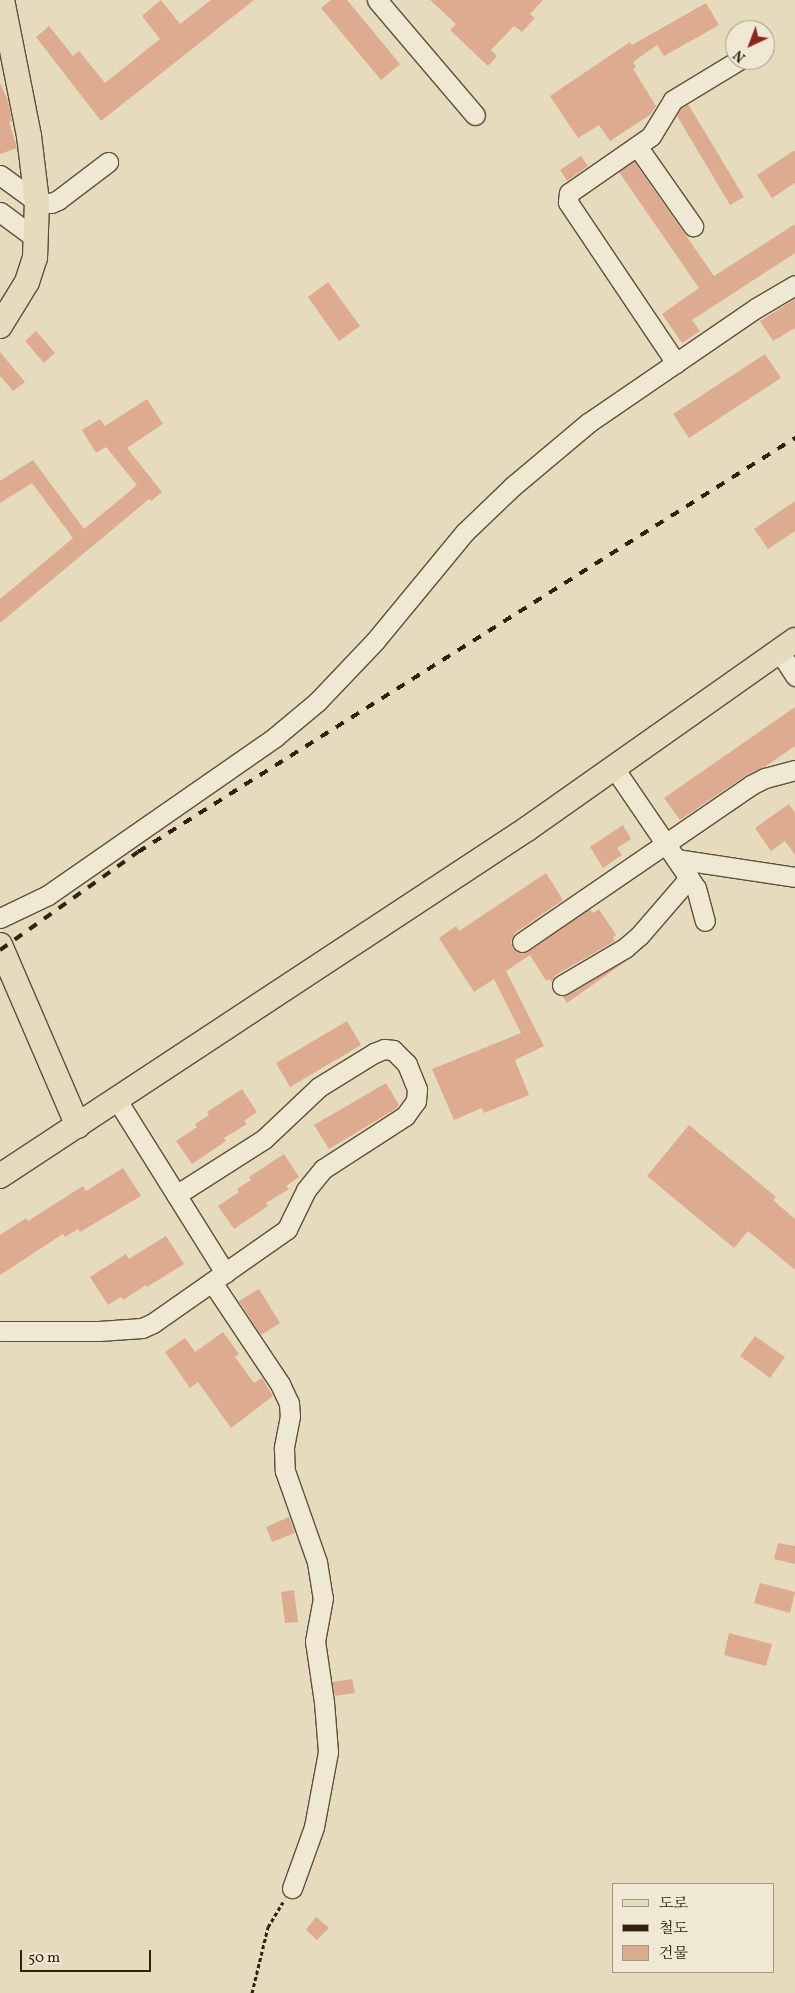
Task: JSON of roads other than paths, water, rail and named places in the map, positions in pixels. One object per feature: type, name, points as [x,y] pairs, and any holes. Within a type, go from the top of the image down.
[{"type":"main road","points":[[0,326],[27,282],[34,258],[37,202],[29,136],[2,0]]},
{"type":"main road","points":[[0,1176],[527,829],[787,646]]},
{"type":"main road","points":[[0,945],[78,1126]]},
{"type":"street","points":[[376,0],[474,115]]},
{"type":"street","points":[[676,363],[568,202],[569,194],[651,136],[674,100],[725,68]]},
{"type":"street","points":[[637,146],[693,226]]},
{"type":"street","points":[[0,176],[37,202],[58,200],[108,162]]},
{"type":"street","points":[[0,212],[35,238]]},
{"type":"street","points":[[0,918],[48,895],[282,731],[317,702],[375,641],[465,532],[512,486],[588,423],[756,308],[795,285]]},
{"type":"street","points":[[787,646],[795,676]]},
{"type":"street","points":[[614,768],[696,888],[705,921]]},
{"type":"street","points":[[522,942],[665,842],[751,785],[766,778],[795,770]]},
{"type":"street","points":[[676,859],[795,877]]},
{"type":"street","points":[[562,985],[625,948],[639,936],[689,878]]},
{"type":"street","points":[[0,1331],[99,1331],[142,1328],[153,1323],[287,1229],[306,1190],[323,1169],[406,1116],[416,1101],[417,1090],[407,1064],[393,1050],[384,1049],[374,1053],[319,1087],[264,1139],[176,1195]]},
{"type":"street","points":[[117,1100],[176,1195],[218,1278],[280,1384],[289,1403],[290,1416],[284,1448],[285,1471],[316,1562],[323,1598],[315,1641],[324,1702],[328,1752],[314,1827],[292,1888]]},
{"type":"railway","points":[[0,950],[138,852],[795,438]]}]
